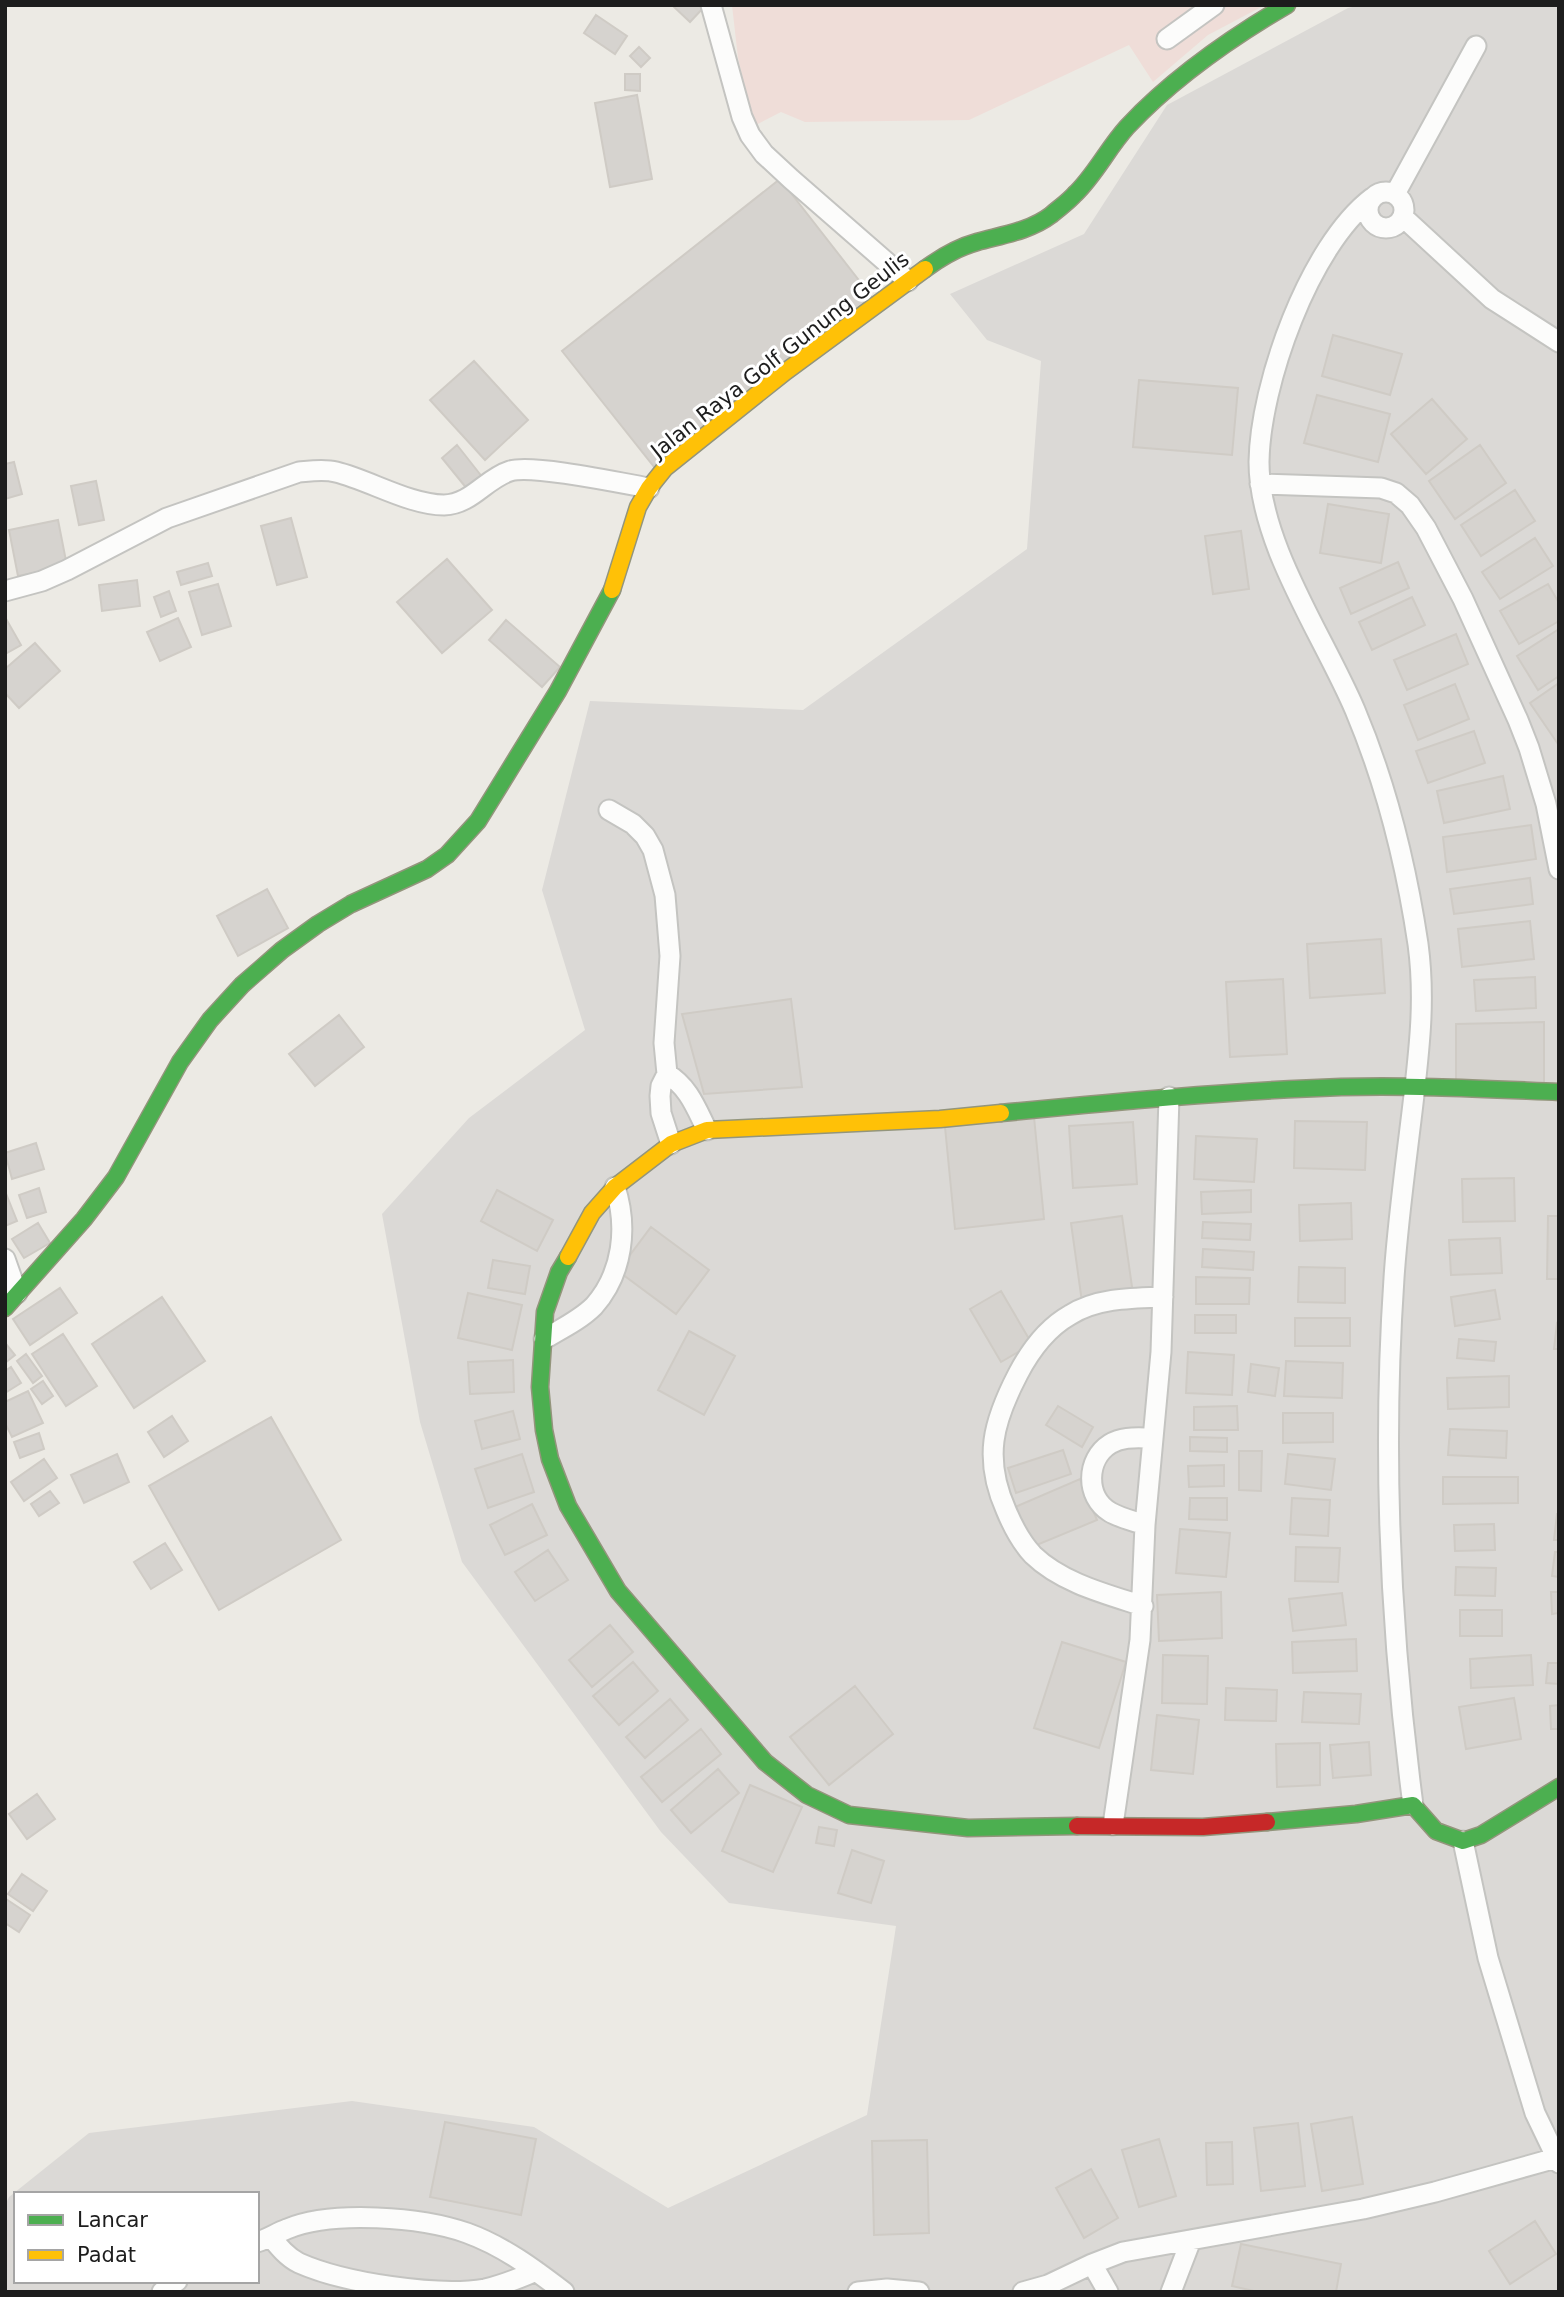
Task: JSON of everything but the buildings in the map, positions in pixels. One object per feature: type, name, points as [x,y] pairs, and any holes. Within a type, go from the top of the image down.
[{"type":"street","points":[[711,5],[742,117],[750,135],[764,154],[790,179],[908,281]]},
{"type":"street","points":[[1167,39],[1214,5]]},
{"type":"street","name":"Jalan Raya Golf Gunung Geulis","points":[[11,1300],[84,1219],[116,1177],[180,1062],[210,1020],[242,985],[282,950],[318,924],[351,904],[410,878],[438,862],[478,821],[552,702],[609,598],[638,507],[665,468],[785,372],[937,260],[973,243],[1019,231],[1048,217],[1076,194],[1126,128],[1174,83],[1251,26],[1287,5]]},
{"type":"street","points":[[1395,194],[1476,46]]},
{"type":"street","points":[[1372,198],[1368,207],[1373,223],[1389,228],[1398,224],[1403,217],[1402,200],[1387,191],[1378,193],[1357,209],[1333,239],[1293,318],[1282,350],[1265,412],[1261,439],[1260,484],[1271,531],[1355,711],[1385,790],[1401,849],[1423,985],[1422,1035],[1395,1257],[1388,1366],[1390,1531],[1396,1648],[1413,1805],[1436,1831],[1463,1840],[1481,1835],[1559,1787]]},
{"type":"street","points":[[1403,217],[1492,299],[1559,342]]},
{"type":"street","points":[[5,591],[42,581],[67,570],[167,518],[299,472],[336,472],[426,503],[445,505],[461,502],[499,476],[523,469],[649,488]]},
{"type":"street","points":[[1260,484],[1381,488],[1396,493],[1410,505],[1426,528],[1463,599],[1518,720],[1546,804],[1559,869]]},
{"type":"street","points":[[609,810],[633,824],[645,836],[653,850],[665,895],[670,956],[664,1043],[667,1074],[661,1086],[661,1113],[671,1144]]},
{"type":"street","points":[[667,1074],[683,1086],[694,1102],[706,1130]]},
{"type":"street","points":[[1413,1805],[1356,1814],[1203,1827],[1113,1825],[968,1828],[849,1815],[807,1795],[765,1762],[618,1591],[568,1506],[557,1482],[544,1430],[540,1387],[545,1312],[559,1272],[592,1213],[615,1187],[671,1144],[706,1130],[940,1119],[1169,1097],[1415,1086],[1559,1092]]},
{"type":"street","points":[[1113,1825],[1143,1606],[1145,1525],[1161,1352],[1169,1097]]},
{"type":"street","points":[[544,1339],[571,1324],[594,1306],[608,1284],[623,1241],[620,1203],[615,1187]]},
{"type":"street","points":[[5,1259],[11,1300]]},
{"type":"street","points":[[1143,1606],[1096,1591],[1063,1576],[1035,1556],[1017,1535],[1002,1502],[992,1466],[993,1436],[1001,1405],[1024,1362],[1048,1331],[1071,1314],[1102,1302],[1163,1297]]},
{"type":"street","points":[[1145,1525],[1109,1512],[1095,1498],[1091,1468],[1099,1453],[1111,1443],[1128,1438],[1152,1438]]},
{"type":"street","points":[[1023,2292],[1048,2285],[1123,2252],[1363,2209],[1558,2161],[1535,2113],[1488,1958],[1463,1840]]},
{"type":"street","points":[[536,2271],[483,2290],[418,2291],[372,2283],[298,2262],[264,2240],[287,2228],[318,2221],[393,2218],[467,2233],[502,2249],[536,2271],[564,2292]]},
{"type":"street","points":[[1171,2292],[1191,2239]]},
{"type":"street","points":[[1093,2264],[1108,2292]]},
{"type":"street","points":[[858,2292],[887,2289],[919,2292]]},
{"type":"shaded area","points":[[732,5],[1265,5],[1208,35],[1153,82],[1129,45],[969,120],[805,122],[781,112],[754,126],[738,58]]},
{"type":"shaded area","points":[[1361,5],[1559,5],[1559,2292],[5,2292],[5,2205],[14,2193],[14,2283],[259,2283],[259,2192],[15,2192],[89,2133],[352,2101],[534,2127],[668,2208],[867,2115],[896,1926],[729,1903],[661,1832],[462,1562],[420,1422],[382,1214],[469,1118],[585,1030],[542,890],[590,701],[803,710],[1027,549],[1041,361],[987,340],[950,294],[1084,234],[1167,105],[1348,8]]},
{"type":"traffic: fast","points":[[925,269],[963,247],[1025,229],[1051,215],[1082,187],[1127,127],[1163,92],[1223,46],[1287,5]]},
{"type":"traffic: fast","points":[[5,1308],[84,1219],[116,1177],[180,1062],[210,1020],[242,985],[282,950],[318,924],[351,904],[427,869],[447,855],[478,821],[558,691],[612,590]]},
{"type":"traffic: fast","points":[[1001,1113],[1213,1094],[1341,1087],[1559,1092]]},
{"type":"traffic: fast","points":[[568,1257],[559,1272],[545,1312],[540,1387],[550,1459],[568,1506],[618,1591],[765,1762],[807,1795],[849,1815],[968,1828],[1077,1826]]},
{"type":"traffic: fast","points":[[1267,1822],[1356,1814],[1413,1805],[1436,1831],[1463,1841],[1481,1835],[1559,1787]]},
{"type":"traffic: slow","points":[[612,590],[638,507],[665,468],[785,372],[925,269]]},
{"type":"traffic: slow","points":[[568,1257],[592,1213],[615,1187],[671,1144],[707,1130],[940,1119],[1001,1113]]},
{"type":"traffic: jam","points":[[1077,1826],[1203,1827],[1267,1822]]}]
